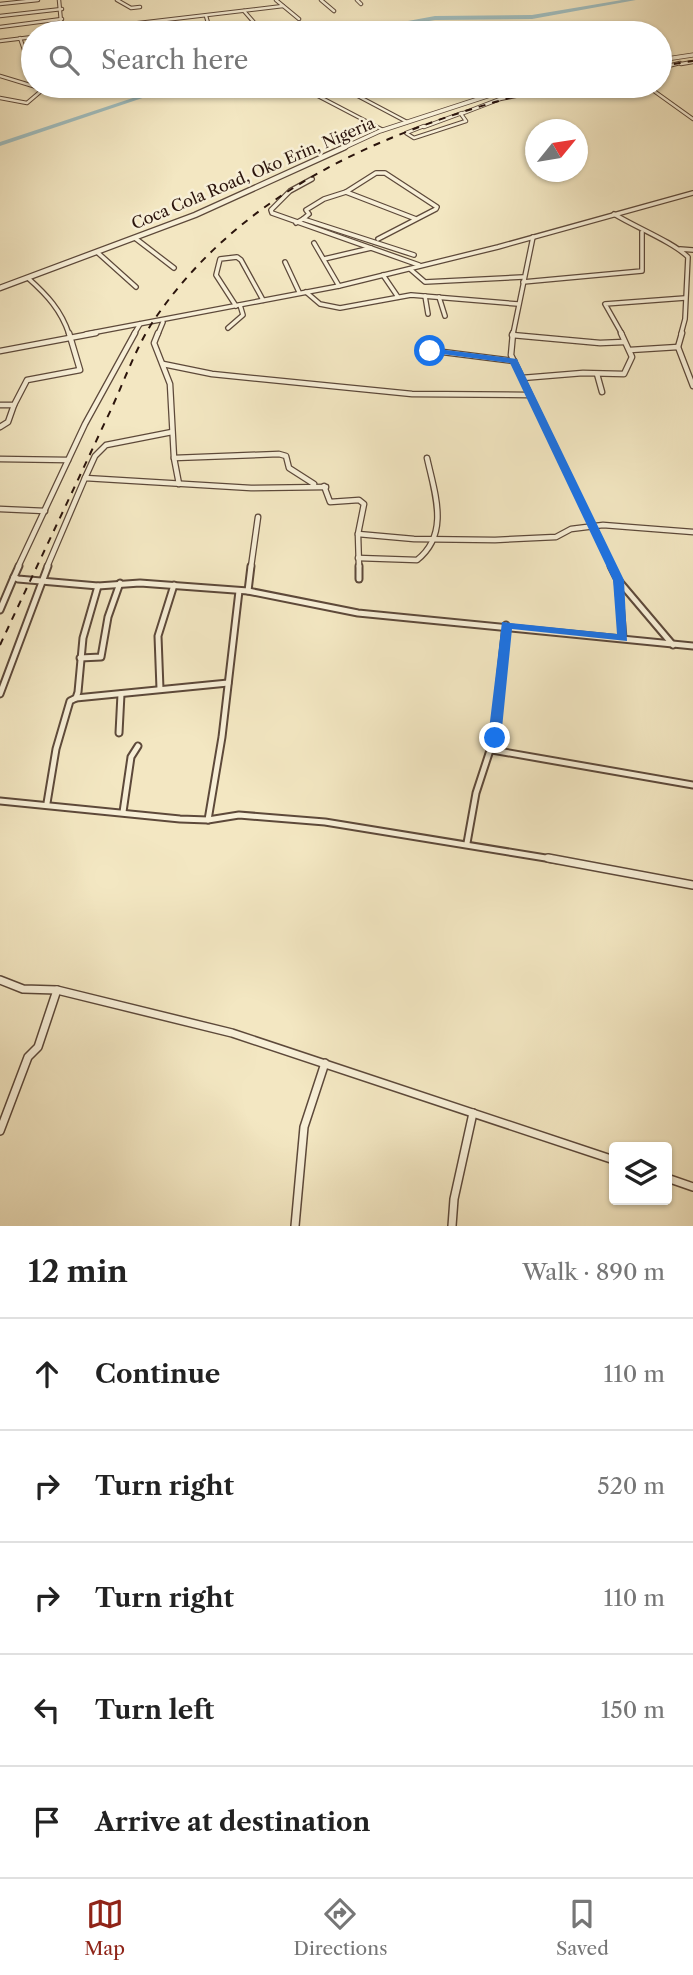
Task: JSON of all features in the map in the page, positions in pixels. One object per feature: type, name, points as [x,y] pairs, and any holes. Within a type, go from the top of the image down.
[{"type":"street","points":[[0,4],[38,0]]},
{"type":"street","points":[[46,21],[62,19],[59,0]]},
{"type":"street","points":[[117,0],[131,8],[140,7]]},
{"type":"street","points":[[276,0],[299,19]]},
{"type":"street","points":[[321,0],[334,11]]},
{"type":"street","points":[[357,0],[361,4]]},
{"type":"street","points":[[165,21],[283,6]]},
{"type":"street","points":[[0,16],[62,9]]},
{"type":"street","points":[[244,11],[253,21]]},
{"type":"street","points":[[206,16],[207,21]]},
{"type":"street","points":[[0,27],[21,24]]},
{"type":"street","points":[[0,41],[20,38],[21,41]]},
{"type":"street","points":[[673,58],[693,55]]},
{"type":"street","points":[[673,58],[681,64]]},
{"type":"street","points":[[672,66],[693,62]]},
{"type":"street","points":[[0,76],[21,82]]},
{"type":"street","points":[[0,98],[27,103],[33,98]]},
{"type":"street","points":[[322,98],[383,130]]},
{"type":"street","points":[[361,98],[407,122]]},
{"type":"street","name":"Coca Cola Road, Oko Erin, Nigeria","points":[[0,288],[194,215],[383,130],[477,98]]},
{"type":"street","points":[[462,113],[466,121],[414,138],[406,133],[500,99],[505,98]]},
{"type":"street","points":[[664,98],[693,119]]},
{"type":"street","points":[[424,126],[432,133]]},
{"type":"street","points":[[296,223],[309,214],[306,210],[313,205],[346,192],[382,172],[436,205],[436,209],[378,239]]},
{"type":"street","points":[[312,179],[290,191],[271,210],[272,213],[422,265]]},
{"type":"street","points":[[346,192],[416,219]]},
{"type":"street","points":[[0,351],[68,336],[163,322],[299,292],[339,286],[693,193]]},
{"type":"street","points":[[614,215],[642,232],[680,249],[693,250]]},
{"type":"street","points":[[303,219],[354,236],[378,239],[414,255]]},
{"type":"street","points":[[410,269],[425,282],[523,280],[642,271],[642,232]]},
{"type":"street","points":[[533,237],[512,335],[514,361],[618,580],[673,645]]},
{"type":"street","points":[[135,238],[174,268]]},
{"type":"street","points":[[314,243],[339,286]]},
{"type":"street","points":[[324,260],[371,248]]},
{"type":"street","points":[[680,249],[688,257],[685,319],[678,347],[693,386]]},
{"type":"street","points":[[97,252],[136,287]]},
{"type":"street","points":[[228,328],[243,315],[216,275],[220,259],[237,257],[241,260],[263,300]]},
{"type":"street","points":[[285,262],[299,292]]},
{"type":"street","points":[[383,275],[398,297]]},
{"type":"street","points":[[0,426],[8,422],[13,405],[27,380],[80,369],[68,336],[69,331],[55,304],[28,278]]},
{"type":"street","points":[[306,292],[320,304],[340,307],[398,297],[425,296],[518,304]]},
{"type":"street","points":[[425,296],[428,314]]},
{"type":"street","points":[[522,378],[624,374],[631,358],[630,350],[606,302],[693,296]]},
{"type":"street","points":[[439,297],[445,316]]},
{"type":"street","points":[[163,322],[154,343],[167,372],[174,458],[179,484]]},
{"type":"street","points":[[0,610],[68,460],[140,324]]},
{"type":"street","points":[[512,335],[624,342]]},
{"type":"street","points":[[630,350],[678,347]]},
{"type":"street","points":[[419,349],[514,361]]},
{"type":"street","points":[[163,364],[177,369],[430,396],[471,398],[529,395]]},
{"type":"street","points":[[167,372],[177,369]]},
{"type":"street","points":[[597,374],[602,392]]},
{"type":"street","points":[[0,405],[13,405]]},
{"type":"street","points":[[0,694],[41,582],[95,456],[106,445],[172,432]]},
{"type":"street","points":[[174,458],[279,454],[286,456],[289,468],[309,483],[326,487]]},
{"type":"street","points":[[358,558],[417,560],[438,540],[438,517],[427,458]]},
{"type":"street","points":[[0,459],[68,460]]},
{"type":"street","points":[[85,478],[289,489],[326,487]]},
{"type":"street","points":[[326,487],[330,502],[359,500],[364,504],[358,534],[359,579]]},
{"type":"street","points":[[0,509],[46,511]]},
{"type":"street","points":[[248,591],[258,517]]},
{"type":"street","points":[[358,534],[438,540],[547,538],[571,529],[611,525],[693,532]]},
{"type":"street","points":[[14,577],[98,586],[120,583],[248,591],[358,613],[506,625],[693,646]]},
{"type":"street","points":[[618,580],[623,638]]},
{"type":"street","points":[[80,658],[101,657],[108,617],[120,583]]},
{"type":"street","points":[[160,689],[158,636],[174,585]]},
{"type":"street","points":[[76,698],[80,658],[98,586]]},
{"type":"street","points":[[208,820],[239,591]]},
{"type":"street","points":[[467,843],[476,793],[492,750],[506,625]]},
{"type":"street","points":[[47,803],[70,701],[76,698],[228,683]]},
{"type":"street","points":[[119,733],[121,694]]},
{"type":"street","points":[[123,812],[131,757],[138,746]]},
{"type":"street","points":[[492,750],[693,785]]},
{"type":"street","points":[[0,801],[47,803],[208,820],[239,815],[325,822],[467,843],[693,885]]},
{"type":"street","points":[[0,980],[23,989],[57,990],[233,1033],[609,1158]]},
{"type":"street","points":[[0,1131],[28,1058],[38,1047],[57,990]]},
{"type":"street","points":[[295,1226],[304,1127],[325,1063]]},
{"type":"street","points":[[452,1226],[454,1199],[473,1113]]},
{"type":"street","points":[[672,1180],[693,1186]]},
{"type":"waterway","points":[[417,21],[435,18],[532,17],[633,0]]},
{"type":"waterway","points":[[0,144],[139,98]]},
{"type":"railway","points":[[672,64],[693,61]]},
{"type":"railway","points":[[0,645],[140,344],[154,320],[192,272],[234,231],[281,196],[332,166],[440,119],[509,98]]},
{"type":"route","points":[[430,351],[514,361],[618,580],[623,638],[506,625],[495,738]]}]
